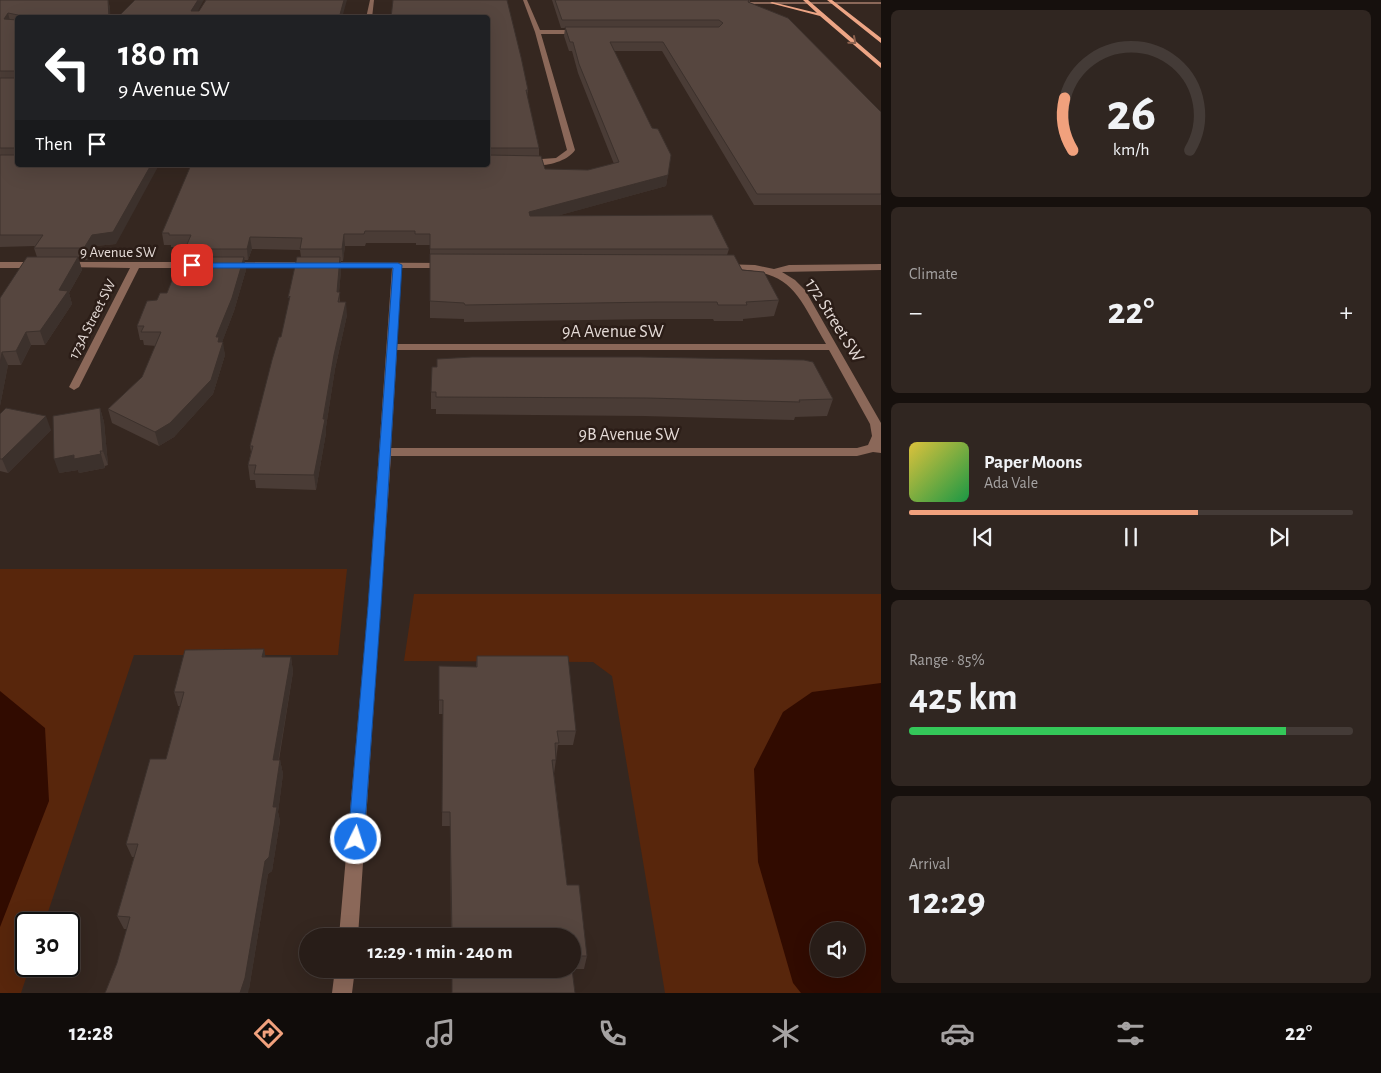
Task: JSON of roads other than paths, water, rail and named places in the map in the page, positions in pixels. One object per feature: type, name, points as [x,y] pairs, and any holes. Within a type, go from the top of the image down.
[{"type":"main road","points":[[807,1],[881,66]]},
{"type":"main road","points":[[831,1],[881,41]]},
{"type":"main road","points":[[772,3],[824,17]]},
{"type":"street","points":[[370,15],[372,0]]},
{"type":"street","points":[[522,162],[539,162],[565,157],[571,150],[538,32],[526,0]]},
{"type":"street","points":[[724,3],[831,1],[881,3]]},
{"type":"street","points":[[538,32],[588,32]]},
{"type":"street","name":"9 Avenue SW","points":[[0,265],[457,266]]},
{"type":"street","name":"173A Street SW","points":[[74,387],[136,265]]},
{"type":"street","points":[[350,928],[398,265]]},
{"type":"street","points":[[713,266],[742,266],[776,271],[789,268],[881,267]]},
{"type":"street","name":"172 Street SW","points":[[776,271],[789,279],[800,290],[834,347],[876,424],[877,448]]},
{"type":"street","name":"9A Avenue SW","points":[[393,347],[834,347]]},
{"type":"street","name":"9B Avenue SW","points":[[385,452],[857,452],[877,448]]},
{"type":"street","points":[[342,993],[344,978]]}]
